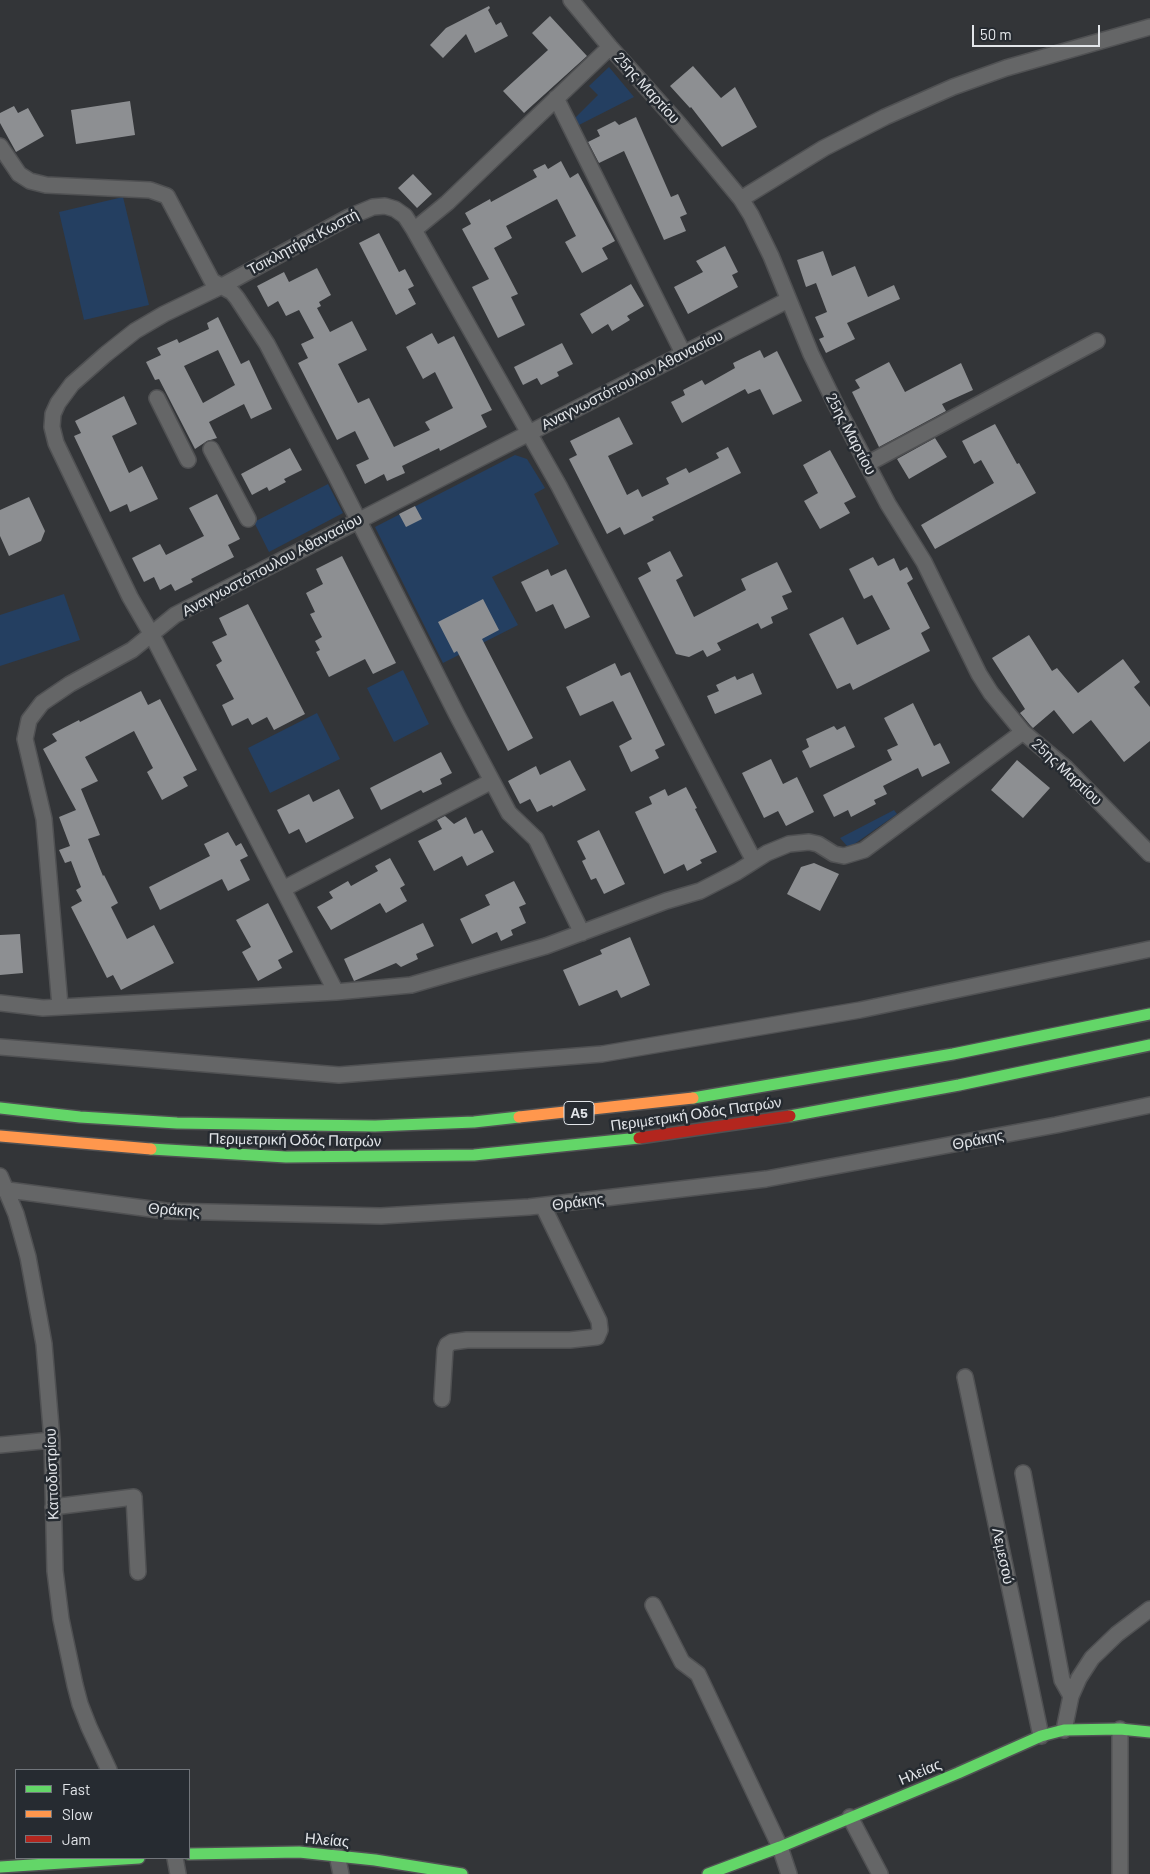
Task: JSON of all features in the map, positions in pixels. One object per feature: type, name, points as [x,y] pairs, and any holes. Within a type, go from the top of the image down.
[{"type":"main road","name":"Περιμετρική Οδός Πατρών","points":[[0,1108],[80,1117],[196,1123],[375,1126],[474,1122],[566,1114],[691,1099],[953,1054],[1150,1014]]},
{"type":"main road","name":"Περιμετρική Οδός Πατρών","points":[[2,1136],[117,1147],[286,1156],[474,1155],[666,1135],[810,1113],[959,1085],[1150,1045]]},
{"type":"main road","name":"Ηλείας","points":[[708,1874],[780,1847],[1041,1736],[1064,1730],[1120,1729],[1150,1732]]},
{"type":"main road","name":"Ηλείας","points":[[190,1854],[282,1852],[337,1855],[462,1874]]},
{"type":"main road","points":[[0,1867],[124,1859]]},
{"type":"street","name":"25ης Μαρτίου","points":[[571,0],[679,124],[741,199],[761,234],[816,367],[888,504],[924,562],[979,674],[991,693],[1023,732],[1066,768],[1150,854]]},
{"type":"street","points":[[741,199],[824,148],[885,117],[953,87],[1006,68],[1150,27]]},
{"type":"street","points":[[414,230],[448,204],[610,47]]},
{"type":"street","points":[[556,98],[683,353]]},
{"type":"street","points":[[0,146],[19,174],[30,181],[46,185],[150,190],[167,196],[212,281],[232,292],[267,344],[509,813],[536,839],[582,933]]},
{"type":"street","name":"Τσικλητήρα Κωστή","points":[[152,635],[130,597],[56,443],[52,427],[53,414],[58,403],[72,384],[124,339],[164,314],[222,286],[363,210],[386,206],[395,209],[405,216],[414,230],[505,392],[530,432],[754,861]]},
{"type":"street","name":"Αναγνωστόπουλου Αθανασίου","points":[[60,1006],[44,819],[25,739],[26,729],[34,712],[53,695],[132,650],[175,616],[788,300]]},
{"type":"street","points":[[867,464],[1097,341]]},
{"type":"street","points":[[157,398],[188,460]]},
{"type":"street","points":[[211,449],[248,519]]},
{"type":"street","points":[[152,635],[336,992]]},
{"type":"street","points":[[0,1004],[30,1007],[60,1006],[336,992],[411,985],[530,952],[666,901],[700,891],[778,848],[800,842],[818,844],[834,854],[844,856],[864,850],[1023,732]]},
{"type":"street","points":[[283,889],[492,781]]},
{"type":"street","points":[[0,1047],[339,1075],[602,1054],[860,1010],[1150,949]]},
{"type":"street","name":"Θράκης","points":[[3,1190],[166,1211],[381,1216],[543,1206],[766,1179],[1056,1125],[1150,1105]]},
{"type":"street","name":"Καποδιστρίου","points":[[0,1176],[3,1190],[16,1214],[28,1257],[44,1344],[52,1440],[57,1591],[69,1659],[83,1712],[108,1769]]},
{"type":"street","points":[[442,1399],[445,1350],[452,1342],[467,1340],[570,1340],[597,1337],[600,1330],[599,1320],[543,1206]]},
{"type":"street","name":"Λεμεσού","points":[[965,1377],[1041,1736]]},
{"type":"street","points":[[0,1445],[52,1440]]},
{"type":"street","points":[[1023,1473],[1062,1680],[1071,1696]]},
{"type":"street","points":[[53,1507],[134,1497],[138,1572]]},
{"type":"street","points":[[654,1605],[682,1662],[698,1674],[780,1847],[789,1874]]},
{"type":"street","points":[[1064,1730],[1071,1696],[1079,1678],[1092,1658],[1117,1634],[1150,1609]]},
{"type":"street","points":[[1120,1729],[1120,1874]]},
{"type":"street","points":[[850,1817],[880,1874]]},
{"type":"street","points":[[337,1855],[341,1874]]},
{"type":"street","points":[[175,1859],[178,1874]]},
{"type":"shaded area","points":[[609,67],[634,97],[575,127],[572,121],[598,95],[589,86]]},
{"type":"shaded area","points":[[123,197],[149,305],[84,320],[59,212]]},
{"type":"shaded area","points":[[515,455],[527,459],[545,488],[534,494],[559,544],[492,577],[518,625],[443,663],[375,527]]},
{"type":"shaded area","points":[[328,484],[343,513],[269,552],[254,522]]},
{"type":"shaded area","points":[[64,594],[80,640],[0,666],[0,615]]},
{"type":"shaded area","points":[[403,670],[429,724],[394,742],[367,688]]},
{"type":"shaded area","points":[[317,713],[340,759],[270,793],[248,748]]},
{"type":"shaded area","points":[[894,810],[897,814],[853,845],[847,846],[840,838]]},
{"type":"building","points":[[489,6],[488,10],[496,25],[501,22],[508,36],[475,53],[466,34],[443,58],[430,45],[446,28]]},
{"type":"building","points":[[550,16],[587,56],[524,113],[503,91],[548,50],[532,33]]},
{"type":"building","points":[[693,66],[721,98],[735,87],[757,127],[722,147],[691,107],[670,86]]},
{"type":"building","points":[[130,101],[135,135],[76,144],[71,110]]},
{"type":"building","points":[[14,106],[18,113],[28,108],[44,136],[16,152],[0,123],[0,113]]},
{"type":"building","points":[[636,117],[671,197],[678,194],[687,214],[680,217],[686,231],[664,240],[624,151],[599,163],[588,142],[600,136],[597,130],[615,121],[619,125]]},
{"type":"building","points":[[561,161],[570,178],[578,173],[615,241],[602,248],[608,259],[582,273],[565,242],[576,236],[557,199],[506,226],[512,238],[494,248],[518,294],[511,297],[525,325],[498,338],[472,287],[489,279],[462,229],[471,224],[465,213],[490,199],[491,202],[537,177],[533,170],[545,164],[548,169]]},
{"type":"building","points":[[413,174],[432,194],[417,208],[398,188]]},
{"type":"building","points":[[379,233],[399,272],[405,269],[414,286],[408,289],[416,304],[396,315],[359,243]]},
{"type":"building","points":[[725,246],[738,272],[732,275],[738,287],[688,314],[674,287],[703,272],[696,261]]},
{"type":"building","points":[[823,251],[832,276],[855,266],[868,297],[894,285],[900,299],[847,323],[855,339],[826,353],[819,339],[824,337],[815,317],[827,312],[816,283],[806,287],[797,260]]},
{"type":"building","points":[[317,268],[331,295],[319,302],[321,306],[317,308],[330,332],[352,321],[367,350],[338,364],[358,403],[369,398],[394,447],[430,430],[425,422],[453,408],[435,372],[423,379],[406,347],[432,333],[438,344],[454,336],[492,410],[481,415],[487,427],[440,451],[439,448],[402,466],[405,473],[387,481],[384,474],[365,484],[356,465],[369,459],[355,431],[337,440],[298,363],[308,358],[301,344],[314,338],[299,310],[286,316],[278,301],[268,307],[257,286],[284,272],[289,282]]},
{"type":"building","points":[[631,284],[644,306],[627,316],[630,320],[612,331],[608,324],[592,334],[580,314]]},
{"type":"building","points":[[218,317],[241,364],[249,360],[272,409],[251,419],[244,404],[209,422],[217,438],[207,441],[195,449],[159,379],[155,380],[146,362],[161,355],[157,348],[177,339],[179,343],[209,329],[207,323]],"holes":[[[218,350],[235,385],[203,403],[184,366]]]},
{"type":"building","points":[[562,343],[573,364],[557,372],[559,376],[541,385],[537,378],[523,385],[514,367]]},
{"type":"building","points":[[760,350],[764,358],[777,351],[802,401],[773,415],[760,389],[748,394],[745,389],[682,423],[671,402],[685,395],[683,390],[702,380],[705,385],[735,368],[733,363]]},
{"type":"building","points":[[889,362],[905,392],[961,363],[973,390],[942,404],[946,411],[879,447],[852,392],[860,388],[855,380]]},
{"type":"building","points":[[124,396],[137,424],[112,436],[129,473],[142,466],[158,499],[130,512],[127,504],[110,512],[74,436],[81,433],[75,421]]},
{"type":"building","points":[[619,417],[633,444],[608,456],[627,495],[638,489],[642,497],[669,484],[666,478],[686,468],[689,473],[719,458],[716,453],[728,447],[741,473],[652,517],[654,520],[624,535],[620,527],[607,534],[569,459],[577,455],[570,441]]},
{"type":"building","points":[[995,424],[1017,464],[1019,463],[1036,493],[935,549],[921,525],[994,483],[981,460],[974,464],[962,441]]},
{"type":"building","points":[[935,438],[947,457],[909,479],[897,459]]},
{"type":"building","points":[[290,448],[302,470],[284,479],[286,482],[269,491],[267,487],[252,495],[241,474]]},
{"type":"building","points":[[830,450],[856,497],[844,503],[850,513],[820,529],[804,501],[818,493],[803,465]]},
{"type":"building","points":[[217,494],[240,539],[228,545],[234,557],[191,579],[193,582],[175,591],[171,584],[160,590],[154,577],[144,582],[132,558],[160,544],[166,555],[204,536],[189,508]]},
{"type":"building","points":[[29,497],[45,531],[41,541],[9,556],[0,536],[0,510]]},
{"type":"building","points":[[415,506],[422,519],[406,527],[399,514]]},
{"type":"building","points":[[670,551],[683,576],[676,580],[694,617],[746,590],[741,579],[777,562],[792,592],[782,596],[788,609],[771,617],[773,623],[761,629],[758,623],[717,643],[721,650],[707,657],[703,650],[689,657],[676,654],[638,578],[651,571],[647,563]]},
{"type":"building","points":[[342,556],[396,663],[373,674],[365,659],[329,677],[316,652],[320,650],[315,641],[322,637],[310,614],[315,612],[306,593],[323,584],[316,569]]},
{"type":"building","points":[[873,557],[878,566],[894,558],[900,571],[907,567],[913,579],[907,583],[930,628],[921,633],[930,651],[853,690],[850,683],[837,689],[809,634],[843,617],[857,645],[890,629],[872,595],[864,599],[849,569]]},
{"type":"building","points":[[548,569],[551,576],[566,569],[590,617],[565,629],[553,604],[536,612],[521,582]]},
{"type":"building","points":[[483,599],[499,630],[482,639],[533,738],[508,751],[457,651],[454,653],[438,622]]},
{"type":"building","points":[[248,604],[305,714],[274,730],[267,717],[252,725],[248,718],[232,726],[222,705],[234,699],[216,665],[222,661],[212,642],[227,635],[219,618]]},
{"type":"building","points":[[1029,635],[1052,671],[1057,668],[1078,693],[1123,659],[1140,682],[1134,687],[1150,707],[1150,741],[1124,762],[1091,720],[1073,734],[1054,710],[1033,728],[1020,713],[1025,709],[992,658]]},
{"type":"building","points":[[615,663],[621,676],[630,672],[665,745],[655,750],[659,758],[631,772],[619,746],[632,739],[613,701],[580,716],[566,687]]},
{"type":"building","points":[[753,673],[762,694],[715,714],[707,696],[719,691],[716,685],[735,676],[737,680]]},
{"type":"building","points":[[141,691],[148,705],[160,699],[197,770],[183,777],[188,786],[162,800],[147,772],[153,768],[134,731],[85,757],[98,781],[81,789],[100,835],[88,839],[103,876],[118,903],[111,907],[127,939],[154,925],[174,963],[121,990],[113,975],[107,978],[71,907],[82,901],[76,890],[81,887],[71,861],[65,863],[59,850],[70,846],[59,817],[76,810],[43,749],[57,741],[52,734]]},
{"type":"building","points":[[913,703],[934,746],[940,743],[950,763],[922,777],[918,768],[883,786],[887,794],[874,800],[876,804],[851,817],[848,810],[834,817],[823,795],[892,760],[887,750],[898,745],[884,718]]},
{"type":"building","points":[[834,726],[837,730],[845,726],[855,747],[810,768],[802,751],[809,747],[806,739]]},
{"type":"building","points":[[441,752],[452,773],[440,779],[442,784],[423,793],[421,790],[381,810],[370,788]]},
{"type":"building","points":[[771,759],[783,784],[797,777],[814,812],[786,826],[778,811],[764,818],[742,773]]},
{"type":"building","points":[[570,760],[586,790],[553,807],[552,805],[537,812],[530,799],[520,804],[508,781],[536,766],[540,775]]},
{"type":"building","points":[[1017,760],[1050,788],[1023,818],[991,790]]},
{"type":"building","points":[[686,787],[717,852],[700,860],[702,863],[687,871],[684,864],[664,874],[635,812],[652,804],[649,797],[665,789],[668,796]]},
{"type":"building","points":[[339,789],[354,818],[306,843],[299,829],[289,834],[277,810],[309,794],[313,802]]},
{"type":"building","points":[[445,816],[454,824],[466,817],[474,834],[482,830],[494,852],[467,866],[462,856],[434,871],[418,841],[442,829],[437,820]]},
{"type":"building","points":[[599,830],[625,884],[604,894],[596,878],[591,880],[582,861],[586,859],[577,841]]},
{"type":"building","points":[[228,832],[236,846],[241,843],[248,856],[240,860],[250,880],[228,891],[222,879],[160,910],[149,887],[210,856],[204,844]]},
{"type":"building","points":[[390,858],[405,885],[400,888],[407,901],[386,913],[380,903],[331,930],[317,907],[333,898],[329,892],[348,881],[351,886],[378,871],[375,866]]},
{"type":"building","points":[[814,863],[839,874],[820,911],[787,894],[801,867]]},
{"type":"building","points":[[514,881],[526,904],[519,907],[526,923],[511,930],[513,935],[501,941],[497,932],[472,944],[460,919],[490,905],[485,895]]},
{"type":"building","points":[[268,903],[293,952],[278,960],[282,968],[258,981],[242,952],[251,947],[236,920]]},
{"type":"building","points":[[423,923],[434,946],[416,954],[418,959],[401,967],[396,963],[354,981],[344,959]]},
{"type":"building","points":[[20,934],[23,973],[0,975],[0,935]]},
{"type":"building","points":[[630,937],[650,985],[621,998],[617,990],[579,1006],[563,970],[602,954],[600,950]]},
{"type":"traffic: fast","points":[[693,1098],[953,1054],[1150,1014]]},
{"type":"traffic: fast","points":[[790,1116],[959,1085],[1150,1045]]},
{"type":"traffic: fast","points":[[0,1108],[80,1117],[177,1123],[375,1126],[474,1122],[519,1117]]},
{"type":"traffic: fast","points":[[151,1149],[286,1157],[474,1155],[639,1138]]},
{"type":"traffic: fast","points":[[708,1874],[780,1847],[958,1773],[1041,1736],[1064,1730],[1120,1729],[1150,1732]]},
{"type":"traffic: fast","points":[[190,1854],[299,1852],[375,1860],[462,1874]]},
{"type":"traffic: fast","points":[[0,1867],[124,1859]]},
{"type":"traffic: slow","points":[[519,1117],[693,1098]]},
{"type":"traffic: slow","points":[[0,1136],[151,1149]]},
{"type":"traffic: jam","points":[[639,1138],[790,1116]]}]
